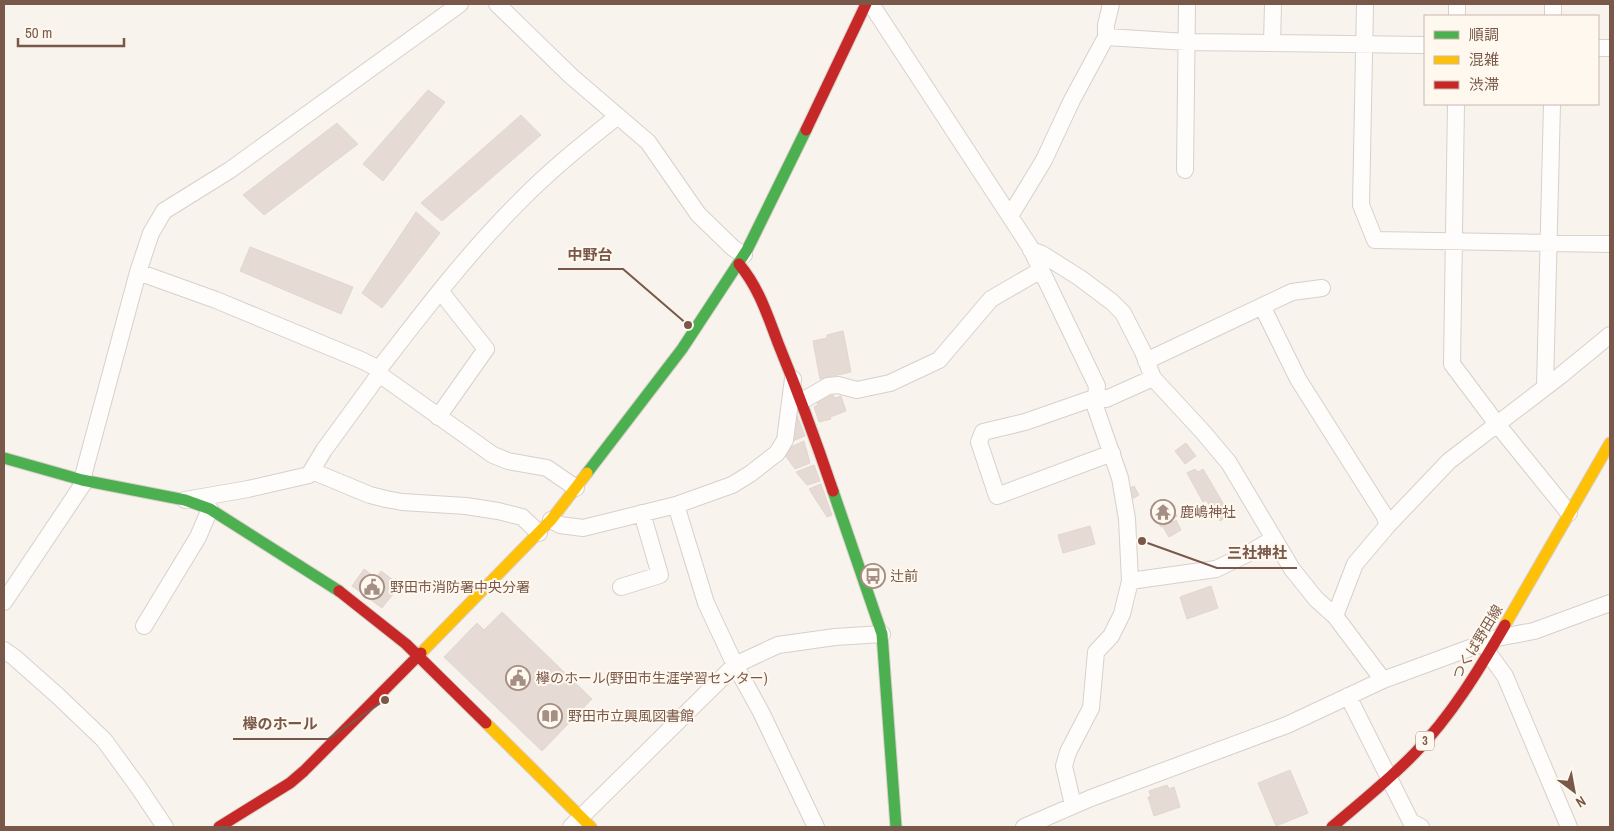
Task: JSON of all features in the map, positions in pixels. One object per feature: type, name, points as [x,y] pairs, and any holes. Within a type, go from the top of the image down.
[{"type":"street","points":[[4,602],[84,480],[138,272],[151,233],[163,207],[230,170],[460,4]]},
{"type":"street","points":[[498,4],[571,76],[648,142],[698,214],[742,259],[802,401],[882,634],[896,827]]},
{"type":"street","points":[[219,827],[290,783],[551,520],[682,349],[742,259],[866,4]]},
{"type":"street","points":[[871,4],[1031,250],[1097,386],[1095,406],[1120,478],[1127,519],[1130,582],[1122,614],[1111,636],[1096,652],[1091,708],[1068,752],[1064,766],[1073,805]]},
{"type":"street","points":[[1010,216],[1044,160],[1072,100],[1106,37],[1106,25],[1111,4]]},
{"type":"street","points":[[1185,170],[1187,4]]},
{"type":"street","points":[[1272,43],[1273,4]]},
{"type":"street","points":[[1365,4],[1362,205],[1374,240],[1610,244]]},
{"type":"street","points":[[1106,37],[1187,42],[1424,45]]},
{"type":"street","points":[[1456,105],[1452,241],[1452,364],[1497,424],[1569,513]]},
{"type":"street","points":[[1545,387],[1552,105]]},
{"type":"street","points":[[186,500],[309,475],[324,450],[379,371],[482,241],[518,203],[573,151],[618,116]]},
{"type":"street","points":[[1031,250],[1042,254],[1080,278],[1112,302],[1123,314],[1153,378],[1229,463],[1273,539],[1298,577],[1316,599],[1335,616],[1383,680]]},
{"type":"street","points":[[802,401],[828,386],[838,385],[857,390],[890,383],[939,360],[991,299],[1041,270]]},
{"type":"street","points":[[138,272],[252,315],[361,360],[379,371],[438,417],[493,455],[508,461],[547,468],[576,488]]},
{"type":"street","points":[[1146,361],[1292,292],[1322,288]]},
{"type":"street","points":[[438,417],[486,349],[441,292]]},
{"type":"street","points":[[1262,306],[1298,379],[1384,515],[1388,525]]},
{"type":"street","points":[[1335,616],[1354,564],[1449,461],[1610,335]]},
{"type":"street","points":[[1112,454],[998,496],[979,442],[983,432],[1025,422],[1088,400],[1096,398],[1106,399],[1153,378]]},
{"type":"street","points":[[551,520],[560,525],[583,528],[676,505],[732,485],[776,454],[785,440],[793,379]]},
{"type":"street","name":"つくば野田線","points":[[1332,827],[1416,752],[1473,679],[1610,443]]},
{"type":"street","points":[[4,458],[84,480],[186,500],[210,509],[340,592],[419,655],[581,824],[735,665],[778,645],[882,634]]},
{"type":"street","points":[[312,471],[370,495],[386,499],[402,502],[466,506],[522,517],[539,533]]},
{"type":"street","points":[[676,505],[706,603],[816,827]]},
{"type":"street","points":[[144,626],[198,537],[210,509]]},
{"type":"street","points":[[621,587],[660,575],[642,514]]},
{"type":"street","points":[[1130,582],[1216,569],[1273,539]]},
{"type":"street","points":[[1024,827],[1073,805],[1287,725],[1383,680],[1497,638],[1534,631],[1610,603]]},
{"type":"street","points":[[4,650],[58,696],[104,740],[166,827]]},
{"type":"street","points":[[1489,654],[1505,676],[1569,827]]},
{"type":"street","points":[[1348,696],[1412,825]]},
{"type":"building","points":[[428,90],[445,102],[383,181],[363,164]]},
{"type":"building","points":[[521,115],[541,135],[442,221],[421,203]]},
{"type":"building","points":[[337,123],[358,144],[264,215],[243,195]]},
{"type":"building","points":[[416,212],[440,233],[382,308],[362,293]]},
{"type":"building","points":[[250,247],[353,287],[341,314],[240,271]]},
{"type":"building","points":[[843,331],[851,372],[820,379],[813,341],[827,338],[827,335]]},
{"type":"building","points":[[833,395],[835,398],[841,396],[846,411],[830,417],[831,419],[819,422],[814,407],[818,405],[816,401]]},
{"type":"building","points":[[795,410],[805,436],[788,443]]},
{"type":"building","points":[[804,441],[810,463],[795,469],[782,451]]},
{"type":"building","points":[[1186,443],[1196,456],[1185,464],[1175,451]]},
{"type":"building","points":[[814,465],[820,481],[807,485],[796,472]]},
{"type":"building","points":[[1195,469],[1198,472],[1203,469],[1230,515],[1220,521],[1206,500],[1203,502],[1187,473]]},
{"type":"building","points":[[821,484],[832,515],[827,517],[809,489]]},
{"type":"building","points":[[1134,486],[1139,495],[1132,499],[1127,490]]},
{"type":"building","points":[[1165,504],[1167,506],[1170,505],[1177,516],[1171,520],[1173,522],[1176,520],[1181,530],[1169,537],[1163,527],[1165,525],[1161,527],[1153,515],[1157,512],[1155,510]]},
{"type":"building","points":[[1196,506],[1199,512],[1188,519],[1184,513]]},
{"type":"building","points":[[1090,526],[1095,544],[1063,553],[1058,535]]},
{"type":"building","points":[[364,569],[376,578],[381,571],[400,585],[382,608],[352,586]]},
{"type":"building","points":[[1211,586],[1218,608],[1187,619],[1180,597]]},
{"type":"building","name":"欅のホール(野田市生涯学習センター)","points":[[502,612],[592,699],[542,751],[444,657],[477,623],[484,630]]},
{"type":"building","points":[[1290,770],[1308,813],[1276,826],[1258,783]]},
{"type":"building","points":[[1167,785],[1169,789],[1174,787],[1180,807],[1154,816],[1148,797],[1151,797],[1149,791]]},
{"type":"traffic: fast","points":[[587,473],[682,349],[747,250],[806,130]]},
{"type":"traffic: fast","points":[[4,458],[82,480],[185,500],[210,509],[339,591]]},
{"type":"traffic: fast","points":[[833,491],[882,634],[896,827]]},
{"type":"traffic: slow","points":[[1505,625],[1610,443]]},
{"type":"traffic: slow","points":[[421,653],[551,520],[587,473]]},
{"type":"traffic: slow","points":[[486,723],[591,827]]},
{"type":"traffic: jam","points":[[806,130],[866,4]]},
{"type":"traffic: jam","points":[[739,264],[752,282],[766,312],[807,417],[833,491]]},
{"type":"traffic: jam","points":[[339,591],[406,644],[486,723]]},
{"type":"traffic: jam","points":[[1332,827],[1395,773],[1441,724],[1464,692],[1505,625]]},
{"type":"traffic: jam","points":[[219,827],[290,783],[304,771],[421,653]]},
{"type":"place","name":"中野台","points":[[688,325]]},
{"type":"place","name":"鹿嶋神社","points":[[1163,512]]},
{"type":"place","name":"三社神社","points":[[1142,541]]},
{"type":"place","name":"辻前","points":[[873,576]]},
{"type":"place","name":"野田市消防署中央分署","points":[[372,587]]},
{"type":"place","name":"欅のホール(野田市生涯学習センター)","points":[[518,678]]},
{"type":"place","name":"欅のホール","points":[[385,700]]},
{"type":"place","name":"野田市立興風図書館","points":[[550,716]]}]
